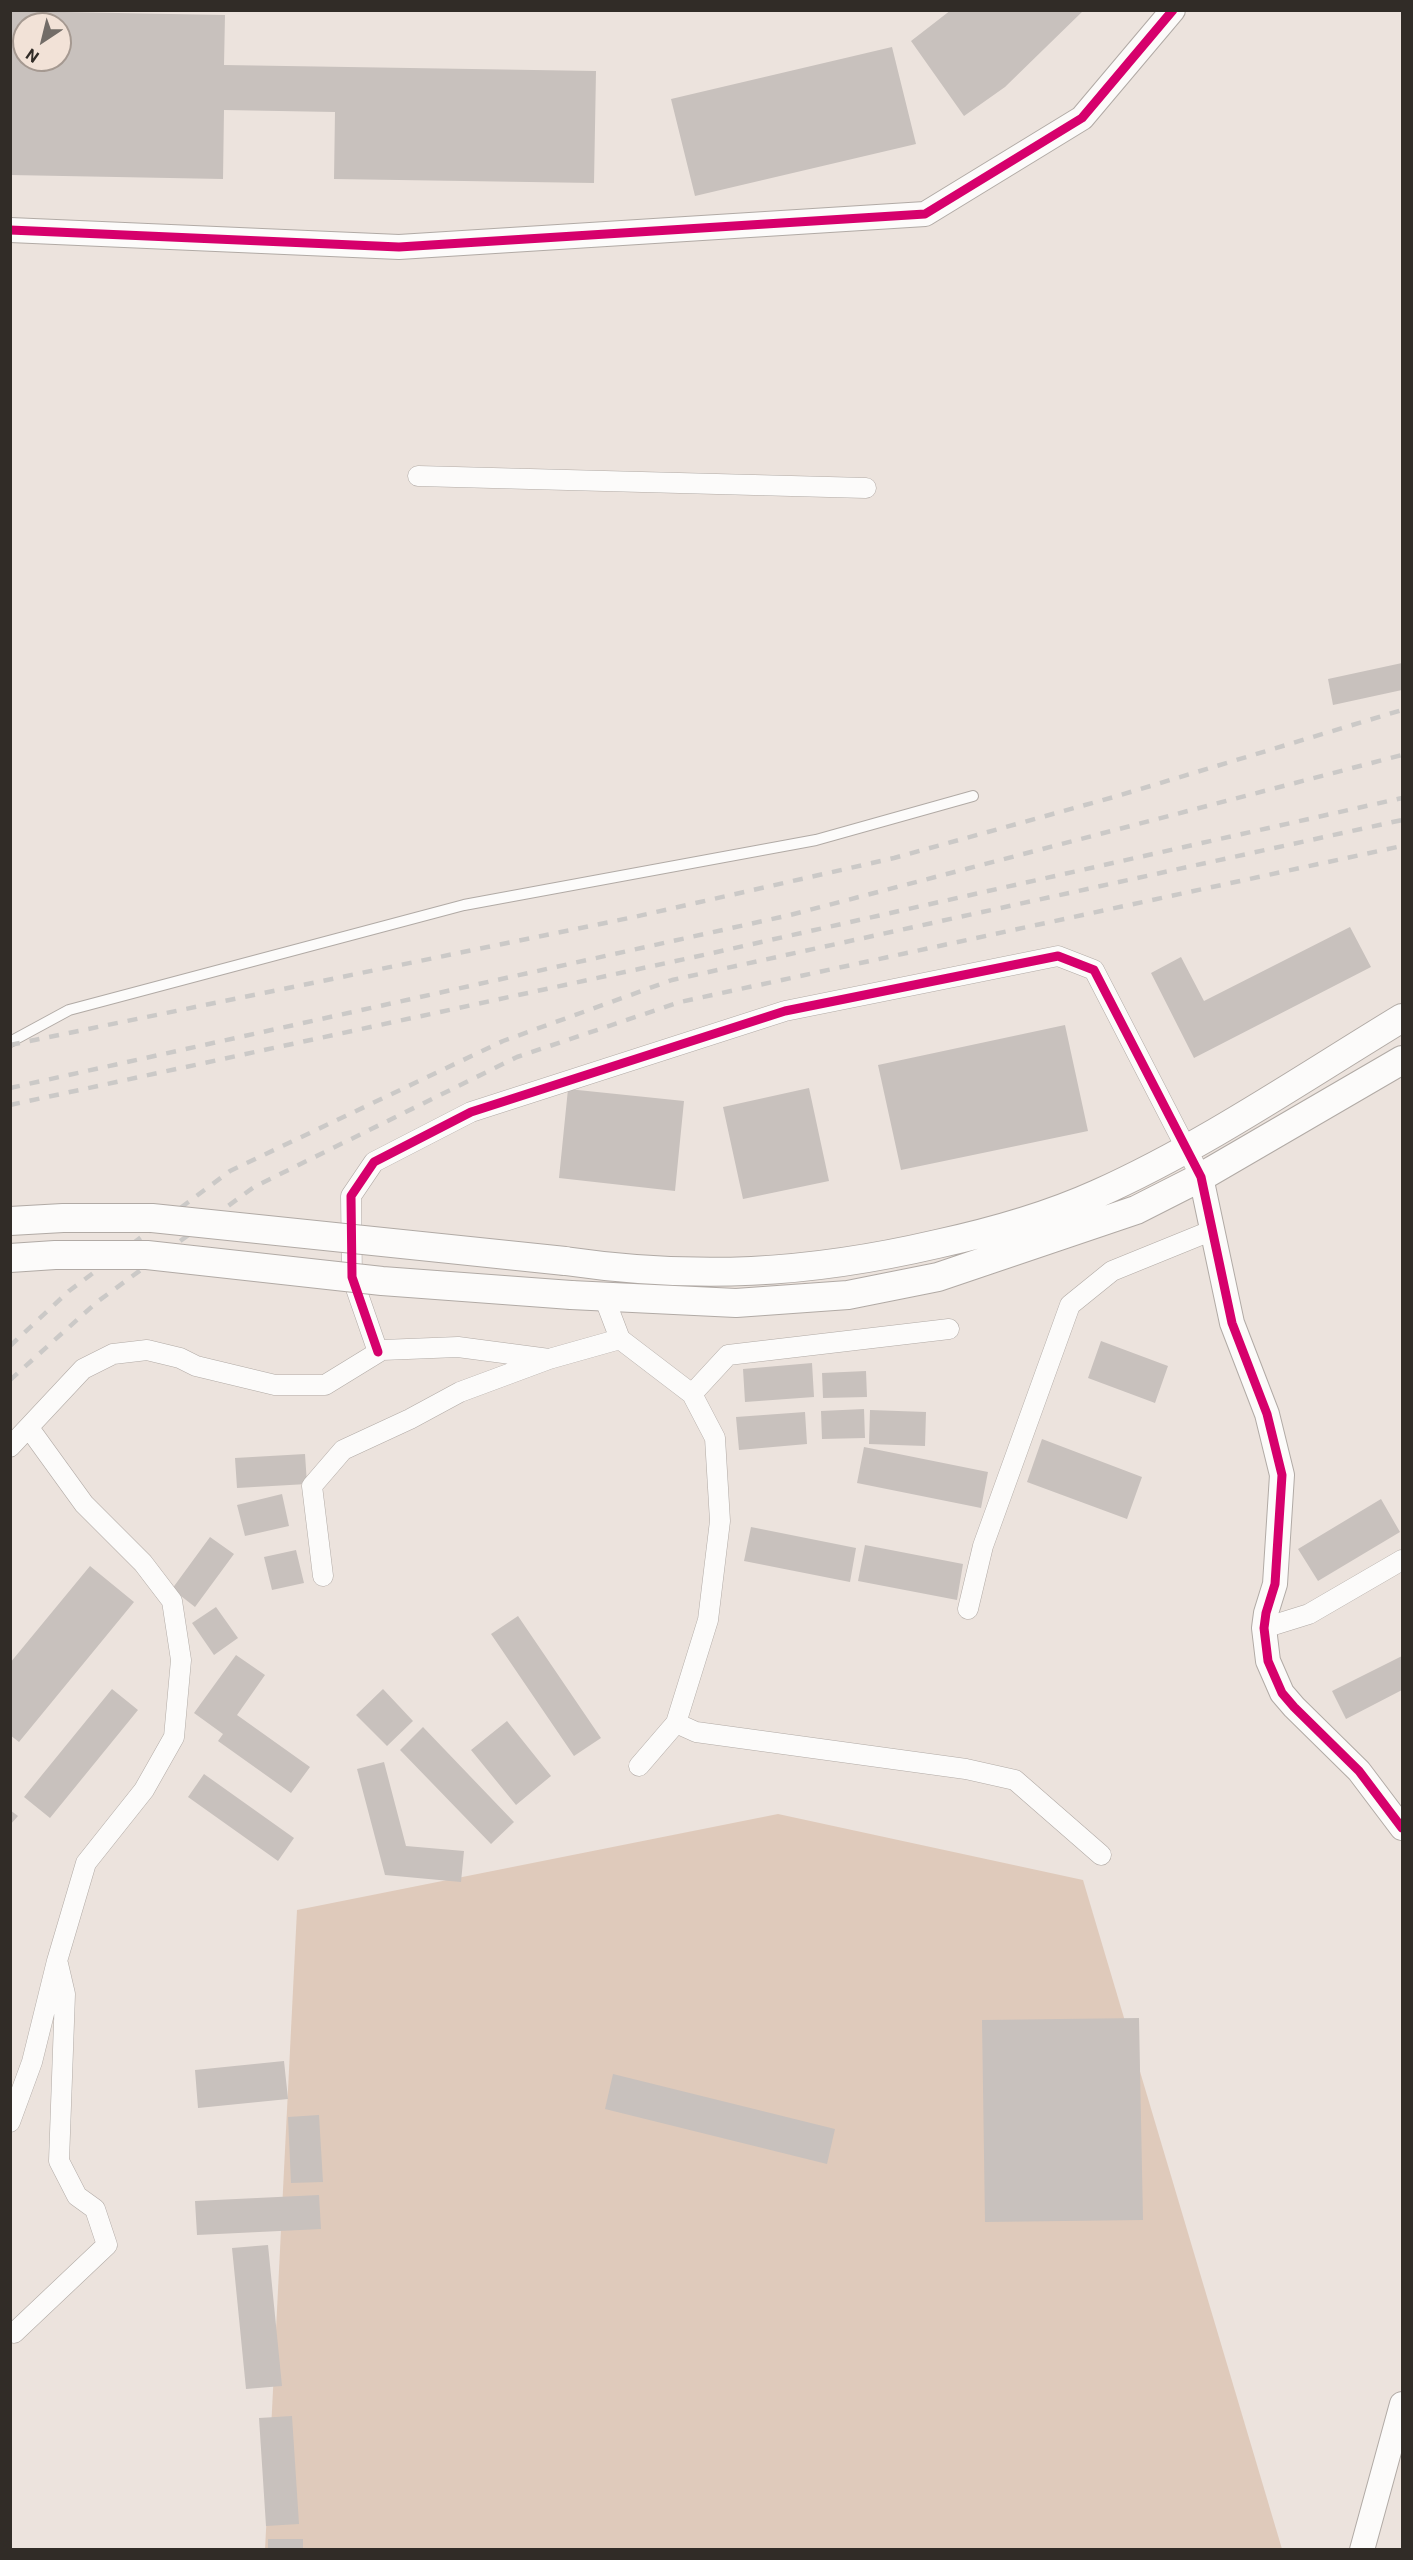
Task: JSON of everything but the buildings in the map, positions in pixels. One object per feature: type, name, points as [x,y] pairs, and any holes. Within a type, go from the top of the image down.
[{"type":"main road","points":[[10,1221],[63,1218],[152,1218],[640,1270],[729,1273],[822,1266],[883,1257],[997,1230],[1096,1195],[1187,1149],[1402,1018]]},
{"type":"main road","points":[[10,1258],[55,1255],[147,1255],[382,1281],[604,1296],[736,1302],[848,1295],[938,1277],[1136,1210],[1201,1177],[1402,1060]]},
{"type":"street","points":[[10,230],[399,246],[925,214],[1082,118],[1173,10]]},
{"type":"street","points":[[418,476],[866,488]]},
{"type":"street","points":[[378,1352],[352,1277],[351,1196],[374,1162],[471,1112],[785,1011],[1058,956],[1094,970],[1201,1177],[1232,1323],[1267,1414],[1282,1475],[1275,1584],[1267,1606],[1264,1628],[1268,1661],[1282,1693],[1359,1771],[1402,1828]]},
{"type":"street","points":[[968,1609],[983,1546],[1070,1305],[1112,1271],[1213,1230]]},
{"type":"street","points":[[604,1296],[620,1339],[692,1394],[715,1438],[720,1521],[708,1620],[676,1723],[639,1766]]},
{"type":"street","points":[[692,1394],[728,1355],[949,1329]]},
{"type":"street","points":[[323,1576],[312,1486],[342,1450],[410,1419],[460,1392],[549,1359],[620,1339]]},
{"type":"street","points":[[10,1447],[73,1377],[97,1360],[130,1351],[156,1352],[180,1358],[196,1366],[275,1385],[325,1385],[378,1352],[458,1347],[549,1359]]},
{"type":"street","points":[[10,2122],[32,2062],[57,1961],[86,1863],[144,1790],[174,1737],[181,1660],[172,1600],[143,1563],[84,1504],[29,1428]]},
{"type":"street","points":[[1264,1628],[1310,1614],[1402,1560]]},
{"type":"street","points":[[676,1723],[696,1732],[966,1769],[1015,1780],[1101,1855]]},
{"type":"street","points":[[14,2333],[107,2245],[95,2209],[77,2196],[59,2161],[65,1994],[57,1961]]},
{"type":"street","points":[[1362,2550],[1402,2404]]},
{"type":"lane","points":[[10,1042],[69,1010],[464,905],[816,840],[973,796]]},
{"type":"shaded area","points":[[778,1814],[1083,1880],[1282,2549],[265,2550],[297,1910]]},
{"type":"railway","points":[[10,1045],[634,917],[894,858],[1114,797],[1402,710]]},
{"type":"railway","points":[[10,1088],[790,915],[1402,755]]},
{"type":"railway","points":[[10,1105],[708,954],[1402,798]]},
{"type":"railway","points":[[10,1346],[69,1291],[230,1171],[503,1041],[672,980],[1402,820]]},
{"type":"railway","points":[[10,1380],[97,1302],[254,1187],[517,1057],[680,1002],[1402,846]]},
{"type":"cycle path","points":[[10,230],[399,247],[925,214],[1082,118],[1173,10]]},
{"type":"cycle path","points":[[378,1352],[352,1277],[351,1196],[374,1162],[471,1112],[785,1011],[1058,956],[1094,970],[1201,1177],[1232,1323],[1267,1414],[1282,1475],[1275,1584],[1264,1628],[1268,1661],[1282,1693],[1359,1771],[1402,1828]]}]
